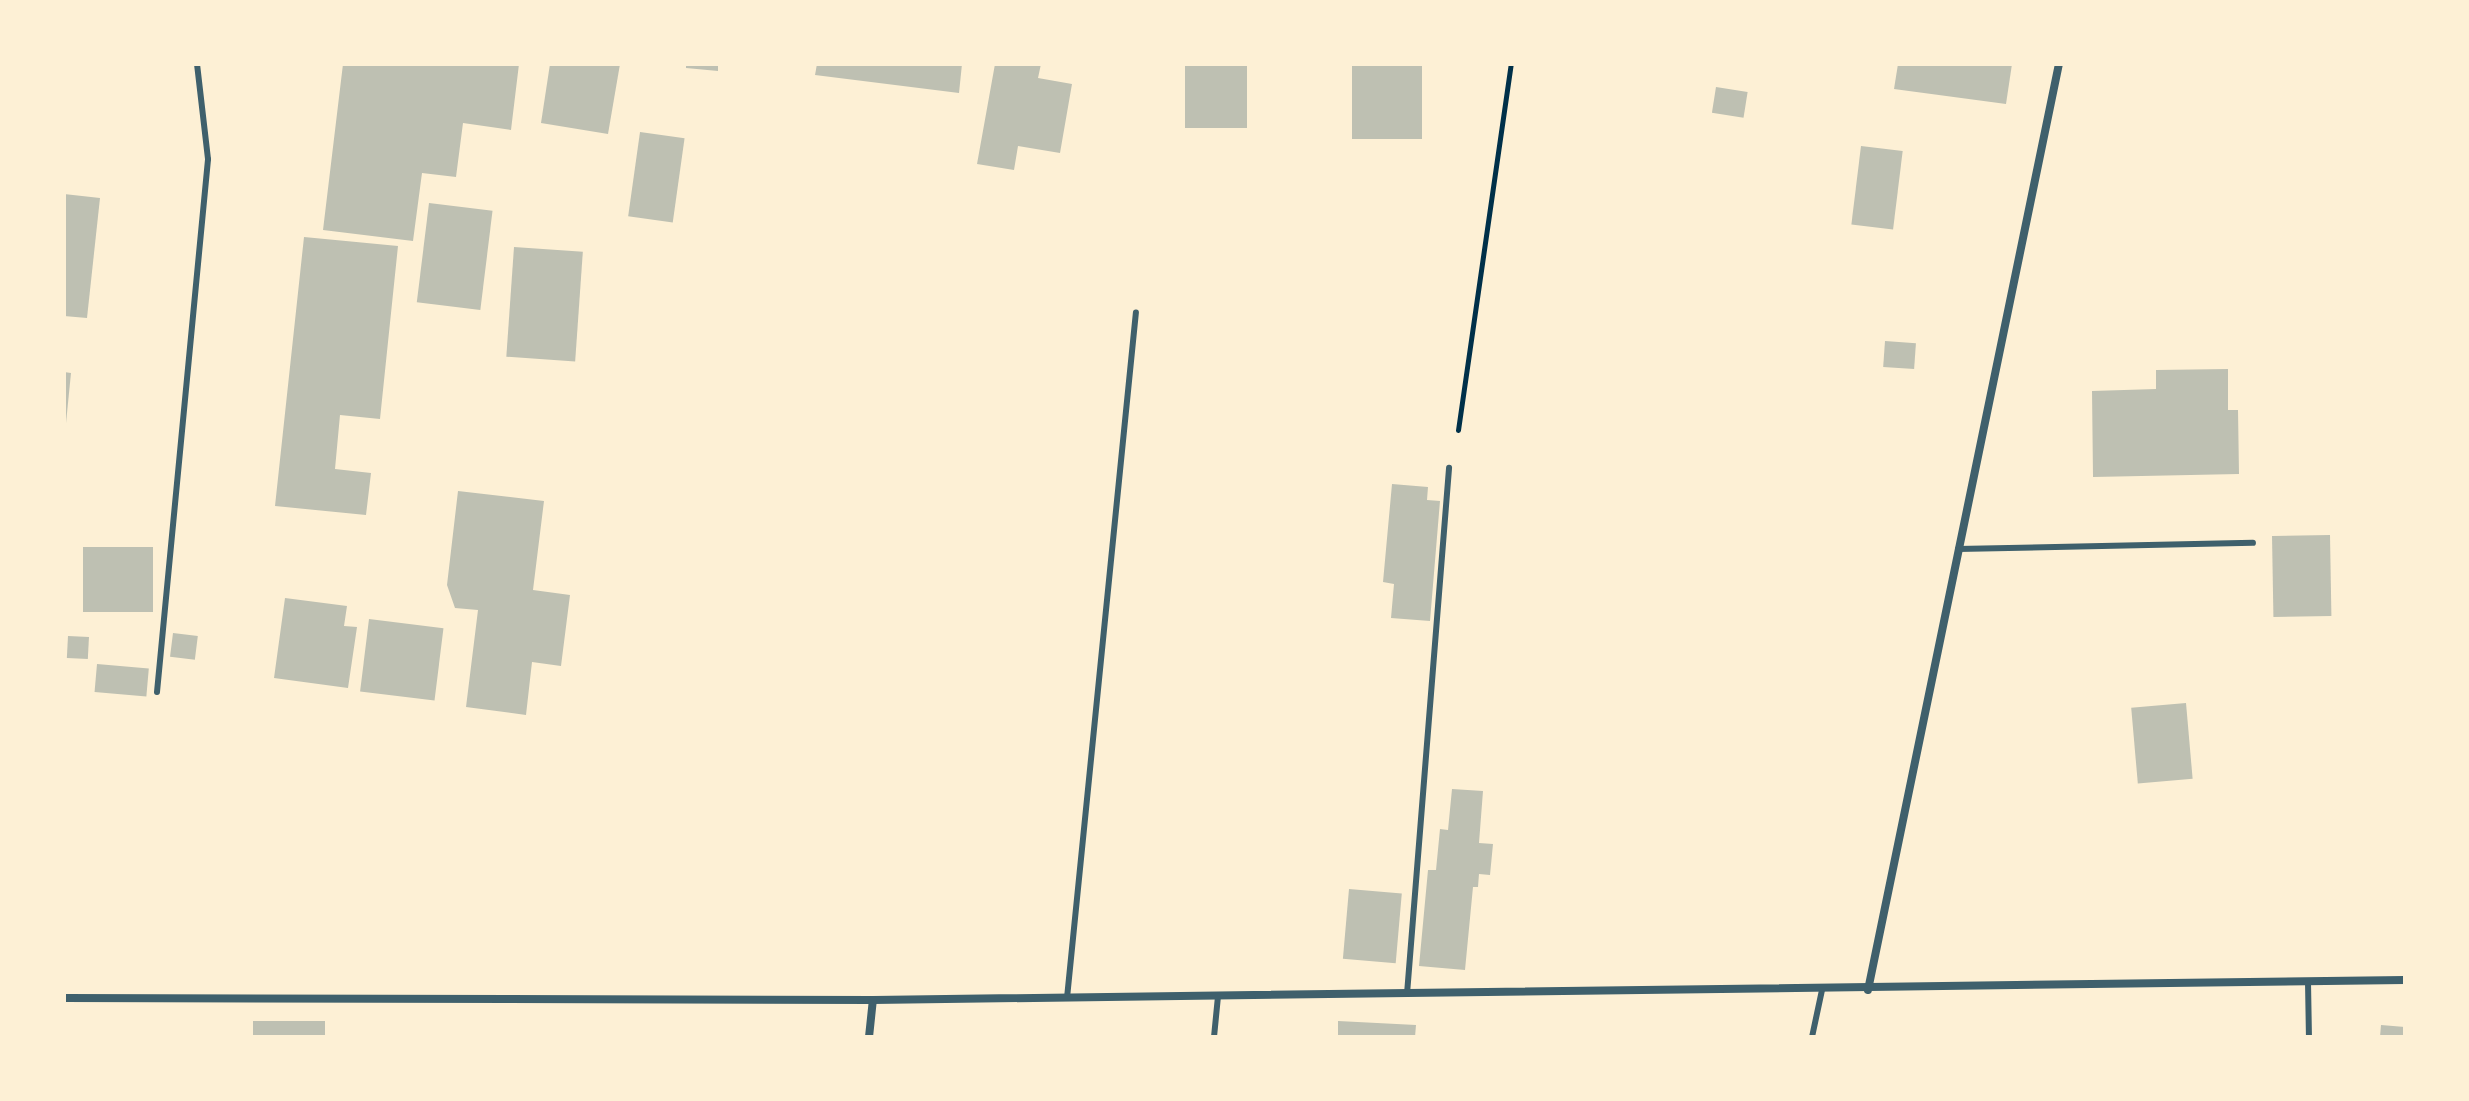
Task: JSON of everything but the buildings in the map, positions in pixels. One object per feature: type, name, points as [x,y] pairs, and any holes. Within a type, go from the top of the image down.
[{"type":"street","points":[[1868,990],[2059,64]]},
{"type":"street","points":[[64,998],[873,1000],[1868,990],[2405,980]]},
{"type":"street","points":[[869,1037],[873,1000]]},
{"type":"lane","points":[[157,692],[208,159],[197,64]]},
{"type":"lane","points":[[1067,998],[1136,312]]},
{"type":"lane","points":[[1407,994],[1449,468]]},
{"type":"lane","points":[[1958,549],[2253,543]]},
{"type":"lane","points":[[2308,982],[2309,1037]]},
{"type":"lane","points":[[1812,1037],[1822,990]]},
{"type":"lane","points":[[1214,1037],[1218,996]]},
{"type":"path","points":[[1458,430],[1511,64]]}]
